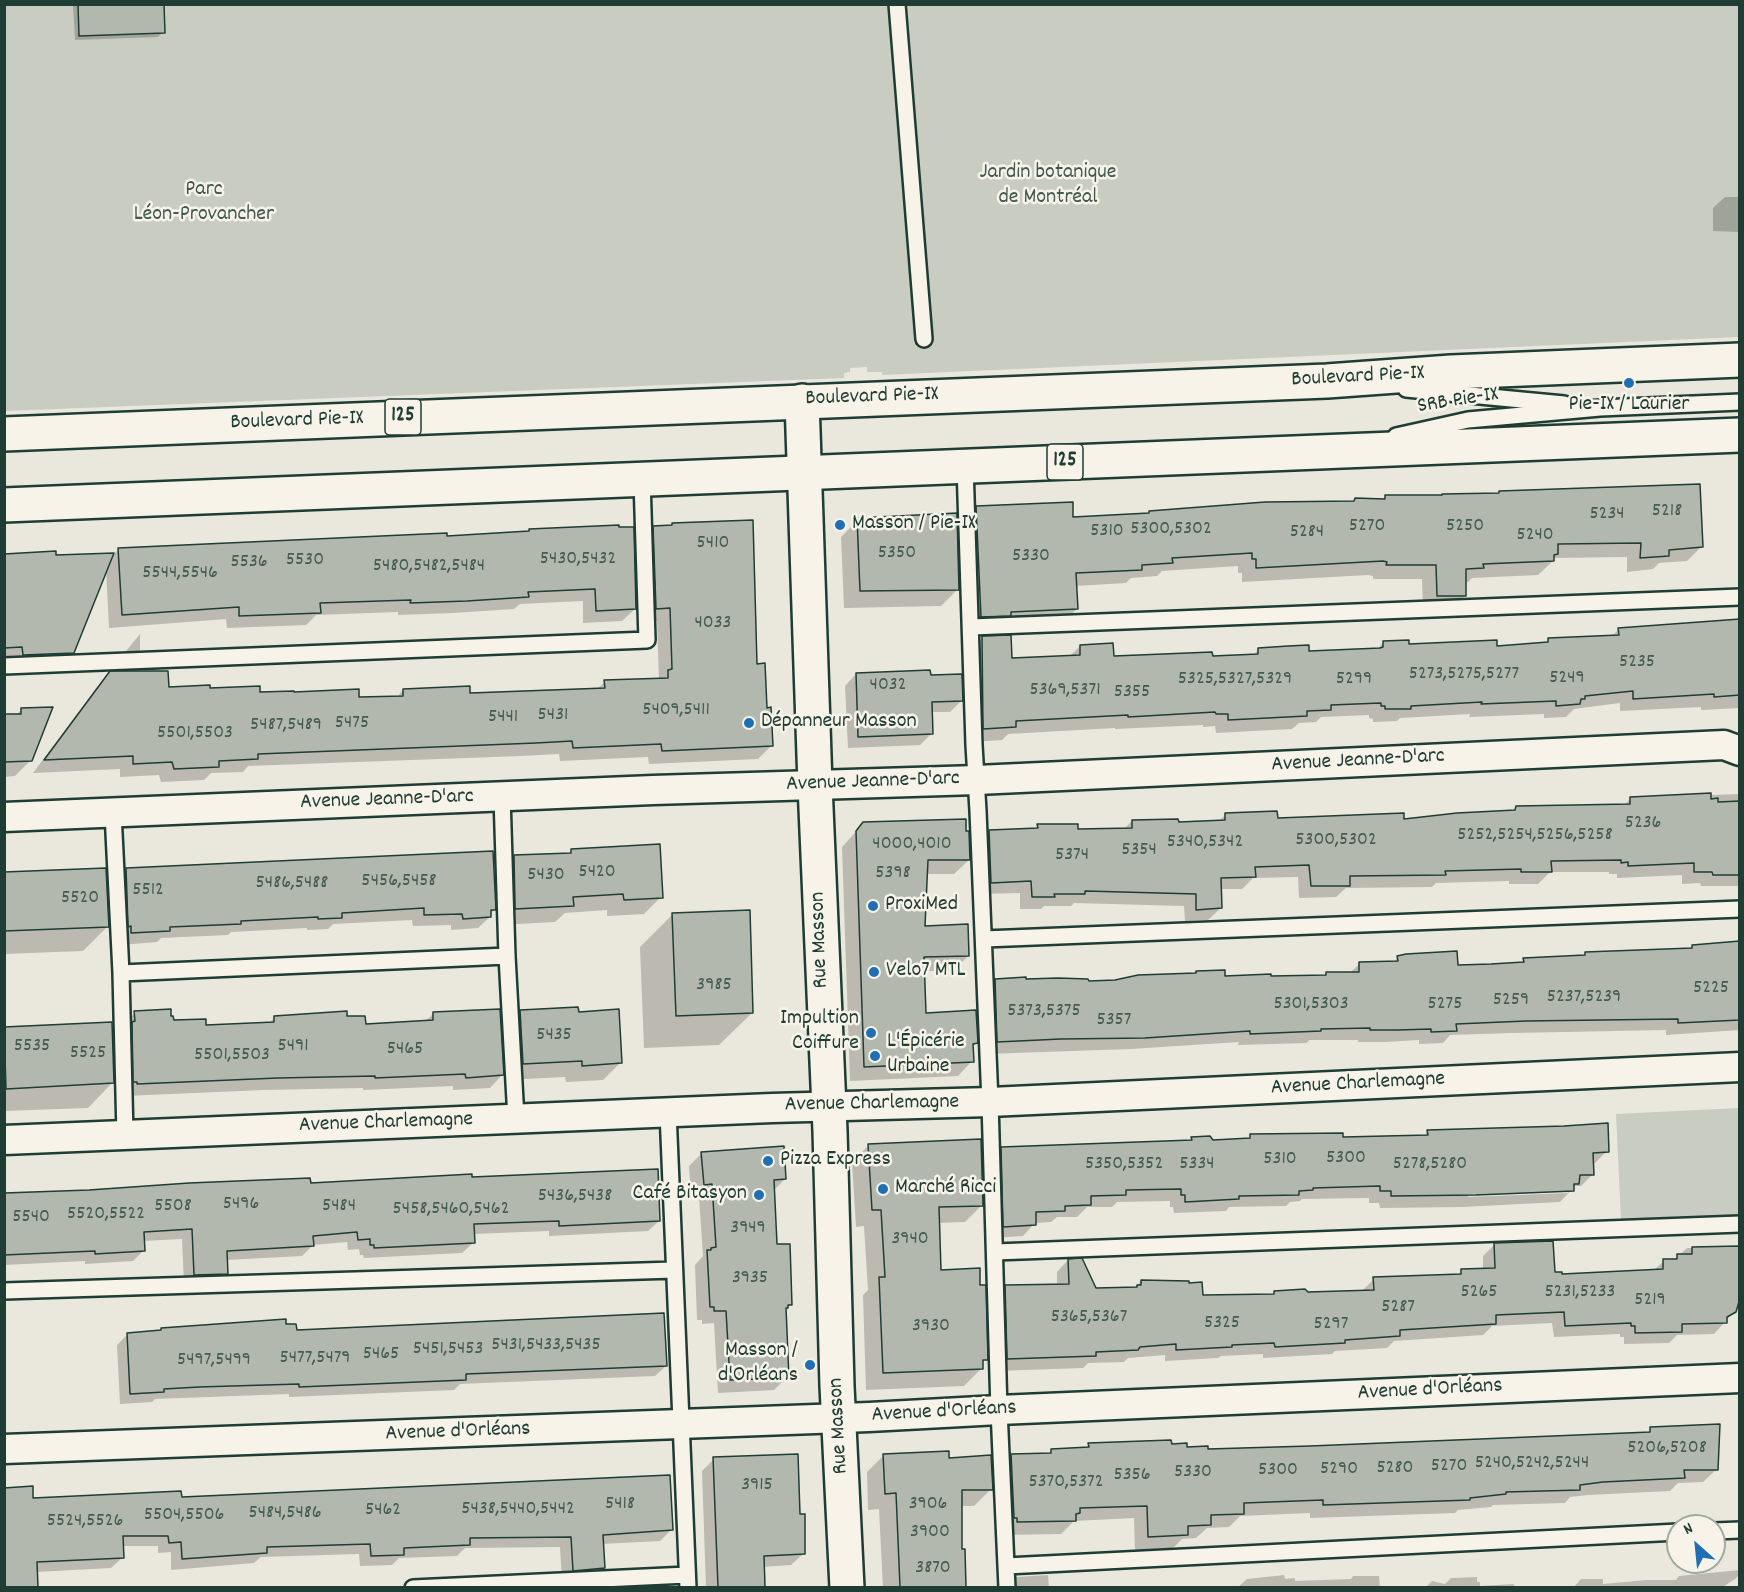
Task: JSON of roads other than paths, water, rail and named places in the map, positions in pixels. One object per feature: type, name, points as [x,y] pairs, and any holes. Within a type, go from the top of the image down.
[{"type":"main road","name":"Boulevard Pie-IX","points":[[4,434],[1327,381],[1451,372],[1740,360]]},
{"type":"main road","name":"Rue Masson","points":[[802,401],[814,785],[847,1587]]},
{"type":"main road","name":"125","points":[[4,505],[1740,435]]},
{"type":"street","name":"Avenue Jeanne-D'arc","points":[[4,817],[502,796],[977,780],[1724,745],[1740,751]]},
{"type":"street","name":"Avenue Charlemagne","points":[[4,1140],[668,1112],[990,1102],[1740,1067]]},
{"type":"street","name":"Avenue d'Orléans","points":[[4,1449],[681,1425],[1740,1378]]},
{"type":"lane","points":[[897,4],[924,339]]},
{"type":"lane","name":"SRB Pie-IX","points":[[1327,381],[1600,408]]},
{"type":"lane","name":"SRB Pie-IX","points":[[1326,452],[1468,420],[1600,408],[1740,402]]},
{"type":"lane","points":[[965,466],[1007,1587]]},
{"type":"lane","points":[[4,666],[647,640],[642,480]]},
{"type":"lane","points":[[971,627],[1740,597]]},
{"type":"lane","points":[[502,796],[507,957],[516,1119]]},
{"type":"lane","points":[[113,813],[121,973],[125,1135]]},
{"type":"lane","points":[[984,939],[1740,909]]},
{"type":"lane","points":[[121,973],[507,957]]},
{"type":"lane","points":[[412,1587],[688,1581],[668,1112]]},
{"type":"lane","points":[[995,1252],[1740,1224]]},
{"type":"lane","points":[[4,1291],[674,1270]]},
{"type":"lane","points":[[1006,1566],[1666,1534]]},
{"type":"place","name":"Pie-IX / Laurier","points":[[1629,383]]},
{"type":"place","name":"Masson / Pie-IX","points":[[840,525]]},
{"type":"place","name":"Dépanneur Masson","points":[[749,723]]},
{"type":"place","name":"ProxiMed","points":[[873,906]]},
{"type":"place","name":"Velo7 MTL","points":[[874,972]]},
{"type":"place","name":"Impultion Coiffure","points":[[871,1033]]},
{"type":"place","name":"L'Épicérie Urbaine","points":[[875,1056]]},
{"type":"place","name":"Pizza Express","points":[[768,1161]]},
{"type":"place","name":"Marché Ricci","points":[[883,1189]]},
{"type":"place","name":"Café Bitasyon","points":[[759,1195]]},
{"type":"place","name":"Masson / d'Orléans","points":[[810,1365]]},
{"type":"park label","name":"Jardin botanique de Montréal","points":[[1048,186]]},
{"type":"park label","name":"Parc Léon-Provancher","points":[[204,204]]}]
